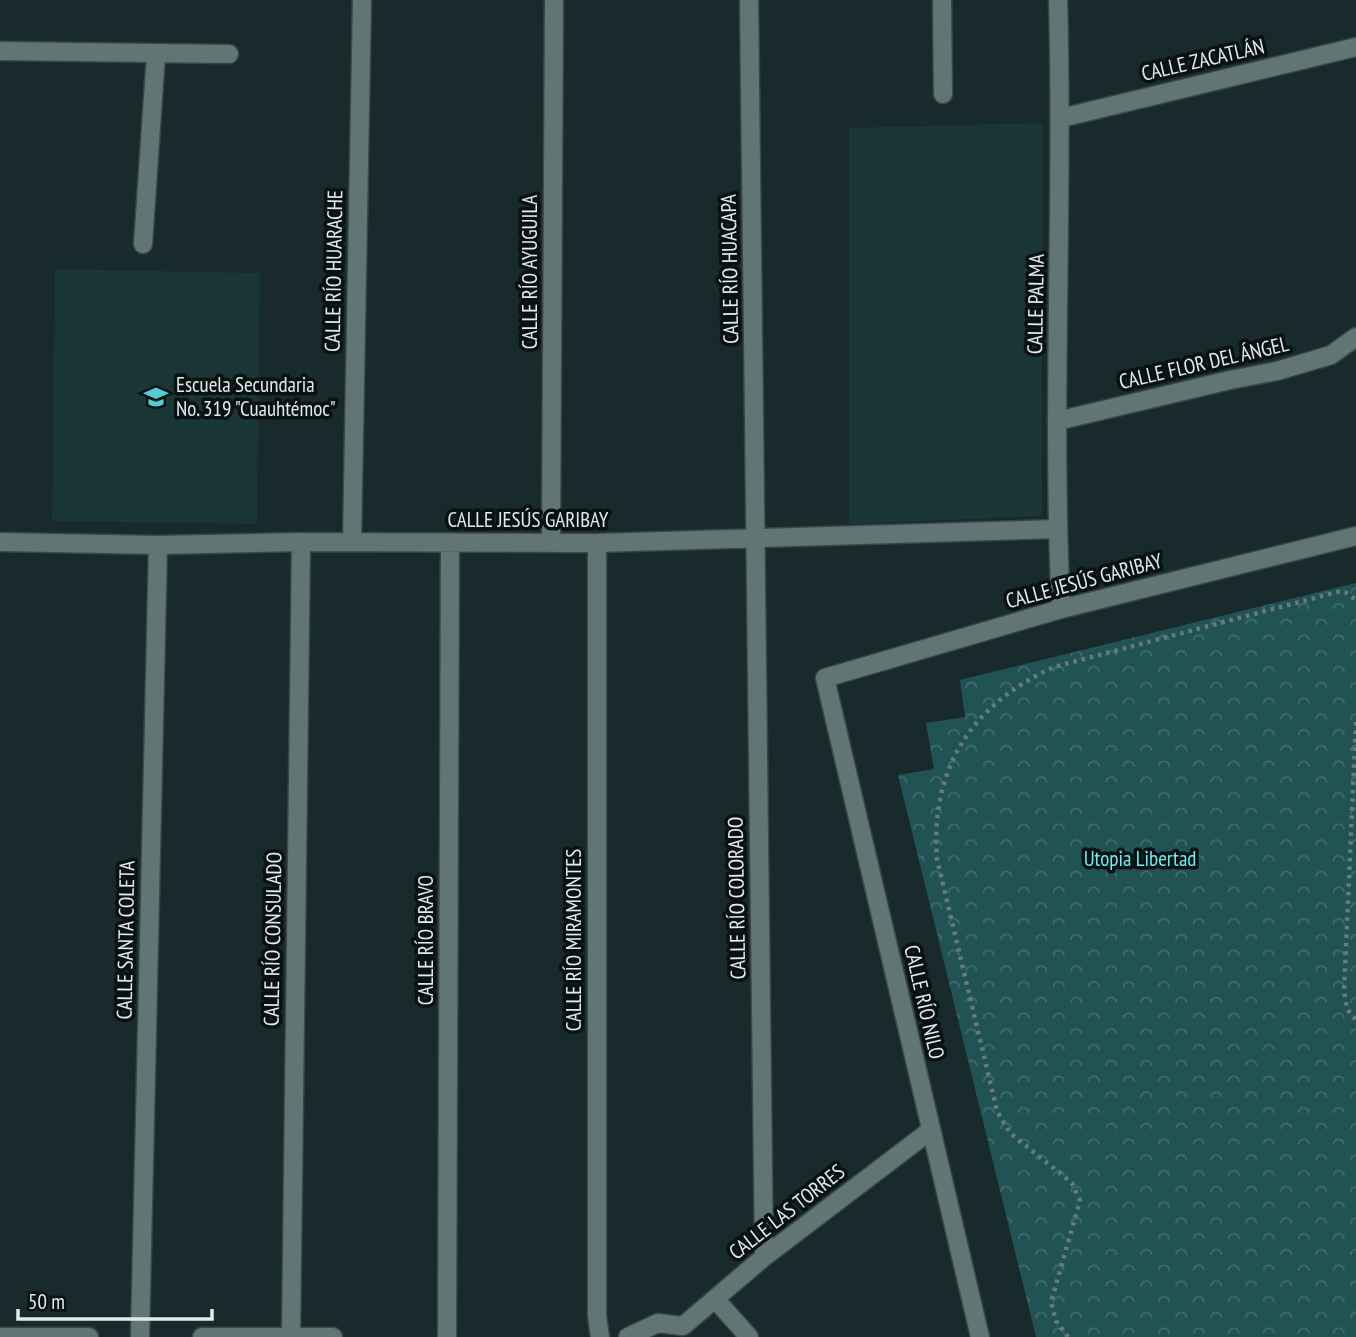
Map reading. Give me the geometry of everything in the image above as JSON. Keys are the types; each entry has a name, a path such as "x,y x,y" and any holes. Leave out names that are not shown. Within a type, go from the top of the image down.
{"street":[{"name":"CALLE RÍO HUARACHE","path":"352,542 362,0"},
{"name":"CALLE RÍO AYUGUILA","path":"551,543 554,0"},
{"name":"CALLE RÍO HUACAPA","path":"749,0 755,538"},
{"path":"942,0 943,94"},
{"name":"CALLE PALMA","path":"1058,0 1061,118 1057,529 1061,609"},
{"name":"CALLE ZACATLÁN","path":"1061,118 1356,47"},
{"path":"0,51 229,54"},
{"path":"143,244 156,54"},
{"name":"CALLE FLOR DEL ÁNGEL","path":"1058,421 1277,371 1331,355 1356,338"},
{"name":"CALLE JESÚS GARIBAY","path":"0,542 158,545 301,542 597,543 1057,529"},
{"name":"CALLE JESÚS GARIBAY","path":"825,678 1061,609 1356,536"},
{"name":"CALLE RÍO COLORADO","path":"755,538 764,1257"},
{"name":"CALLE RÍO CONSULADO","path":"290,1337 301,542"},
{"name":"CALLE RÍO MIRAMONTES","path":"597,543 597,1316 600,1337"},
{"name":"CALLE RÍO BRAVO","path":"447,1337 450,544"},
{"name":"CALLE SANTA COLETA","path":"140,1337 158,545"},
{"name":"CALLE RÍO NILO","path":"825,678 980,1337"},
{"name":"CALLE LAS TORRES","path":"684,1332 764,1257 931,1130"},
{"path":"716,1300 749,1337"},
{"path":"628,1337 658,1323 684,1332"},
{"path":"0,1336 89,1337"},
{"path":"202,1337 333,1337"}],"path":[{"path":"1068,1337 1056,1321 1051,1302 1080,1201 1072,1183 1010,1133 997,1111 937,859 937,804 948,766 965,738 1001,699 1028,678 1054,667 1337,592 1345,592 1356,600"},
{"path":"1356,722 1343,991 1347,1009 1356,1020"}],"shaded area":[{"path":"1042,123 1042,516 849,524 849,128"},
{"name":"Escuela Secundaria No. 319 \"Cuauhtémoc\"","path":"55,269 260,273 257,524 52,521"}],"green space":[{"name":"Utopia Libertad","path":"1356,583 1356,1337 1036,1337 898,775 934,769 926,723 965,717 960,680"}],"place":[{"name":"Escuela Secundaria No. 319 \"Cuauhtémoc\"","path":"156,397"}]}
